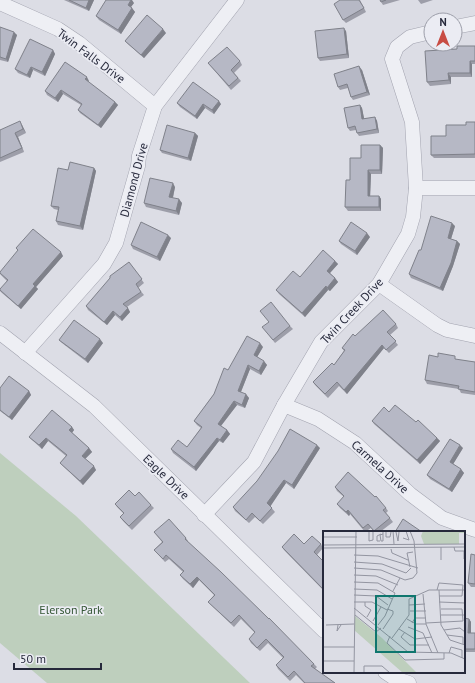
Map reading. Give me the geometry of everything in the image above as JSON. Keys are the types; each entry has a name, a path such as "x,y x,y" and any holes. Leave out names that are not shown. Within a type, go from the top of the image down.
{"street":[{"name":"Diamond Drive","path":"25,354 104,264 116,243 138,166 139,156 155,106 237,1"},
{"name":"Twin Falls Drive","path":"0,3 63,33 79,43 155,106"},
{"path":"463,25 475,22"},
{"name":"Twin Creek Drive","path":"204,515 254,462 284,406 322,342 379,284 408,234 413,217 416,188 412,122 392,59 397,47 410,37 423,34"},
{"path":"416,188 475,188"},
{"path":"379,284 437,325 447,330 475,336"},
{"name":"Eagle Drive","path":"0,333 25,354 94,406 323,630"},
{"name":"Carmela Drive","path":"284,406 318,419 355,443 410,494 442,518 475,530"},
{"path":"386,673 394,678 409,683"}],"green space":[{"name":"Elerson Park","path":"0,453 76,516 250,683 47,683 0,643"}],"building":[{"path":"69,0 89,0 86,8"},
{"path":"106,0 131,0 128,5 132,8 118,30 96,16"},
{"path":"340,0 359,0 364,8 343,20 334,4"},
{"path":"147,15 163,29 141,55 125,41"},
{"path":"0,27 14,32 6,59 0,57"},
{"path":"344,28 347,54 318,58 315,31"},
{"path":"30,39 53,50 42,72 31,67 27,75 15,69"},
{"path":"463,46 475,46 475,61 470,61 470,73 448,73 449,80 427,82 425,52 463,52"},
{"path":"227,47 240,61 231,70 238,78 229,86 208,63"},
{"path":"65,62 87,77 85,79 115,102 98,125 78,110 82,104 61,90 55,98 45,91"},
{"path":"359,66 367,92 351,97 347,84 338,87 334,74"},
{"path":"193,82 219,101 212,110 203,104 195,116 177,103"},
{"path":"360,105 362,119 375,117 377,129 357,133 355,126 348,128 344,108"},
{"path":"20,121 23,129 15,133 22,148 0,158 0,130"},
{"path":"466,122 475,122 475,154 431,155 431,136 446,136 446,125 466,125"},
{"path":"167,125 195,133 188,158 160,150"},
{"path":"361,145 380,145 380,170 368,170 368,196 379,196 379,207 345,207 346,180 350,180 350,158 361,158"},
{"path":"70,162 94,168 80,226 56,221 59,207 51,206 58,168 68,170"},
{"path":"150,178 173,183 169,197 179,199 176,211 144,203"},
{"path":"431,216 452,223 448,238 457,241 451,263 440,288 409,274 419,250 421,250"},
{"path":"141,222 168,235 157,257 131,245"},
{"path":"351,222 367,233 355,251 339,241"},
{"path":"33,229 61,252 33,284 35,286 18,306 0,290 8,280 0,272 18,250 16,248"},
{"path":"323,250 335,261 327,271 335,278 302,313 276,290 293,271 300,277"},
{"path":"129,262 142,279 136,284 141,292 123,304 128,308 120,317 113,311 104,322 86,306 110,278 110,276"},
{"path":"271,302 290,326 273,340 262,327 269,322 260,311"},
{"path":"383,310 396,324 387,332 396,341 386,350 382,345 344,390 337,382 325,394 313,382 332,363 334,365 345,350 342,348 353,334 355,336"},
{"path":"74,320 100,339 85,359 59,340"},
{"path":"247,336 260,343 254,355 264,361 259,371 248,365 238,391 246,394 242,405 234,401 218,424 227,430 220,440 217,438 194,467 171,449 178,440 187,447 202,427 194,421 214,394 224,368 228,370"},
{"path":"438,353 455,356 455,359 475,362 475,392 458,389 459,386 425,380 429,355 438,357"},
{"path":"9,376 29,391 9,417 0,410 0,388"},
{"path":"395,405 416,422 418,420 437,438 417,460 372,421 384,407 389,412"},
{"path":"52,410 72,427 69,430 89,448 82,456 94,466 80,481 60,463 67,455 46,438 39,445 29,437"},
{"path":"290,429 317,445 292,485 284,480 267,503 272,508 260,521 252,513 246,520 233,507 257,481 278,451"},
{"path":"450,439 460,445 450,462 461,469 449,489 427,475"},
{"path":"348,472 375,497 376,496 386,508 383,510 390,518 374,531 368,524 363,528 348,510 346,512 337,504 344,496 335,487"},
{"path":"129,490 135,496 139,492 151,505 129,526 120,517 124,513 115,504"},
{"path":"169,519 186,538 185,539 269,618 314,664 311,666 335,683 305,683 294,671 288,677 276,665 284,657 266,639 257,648 249,639 255,632 239,615 231,623 208,602 215,595 197,577 190,584 180,575 184,571 166,555 163,559 154,550 163,542 154,532"},
{"path":"403,519 421,531 396,531"},
{"path":"294,534 304,544 312,536 321,544 314,552 323,561 323,589 282,547"},
{"path":"471,554 475,555 475,584 468,583"},
{"path":"465,618 469,619 468,633 475,633 475,649 465,649"}]}
